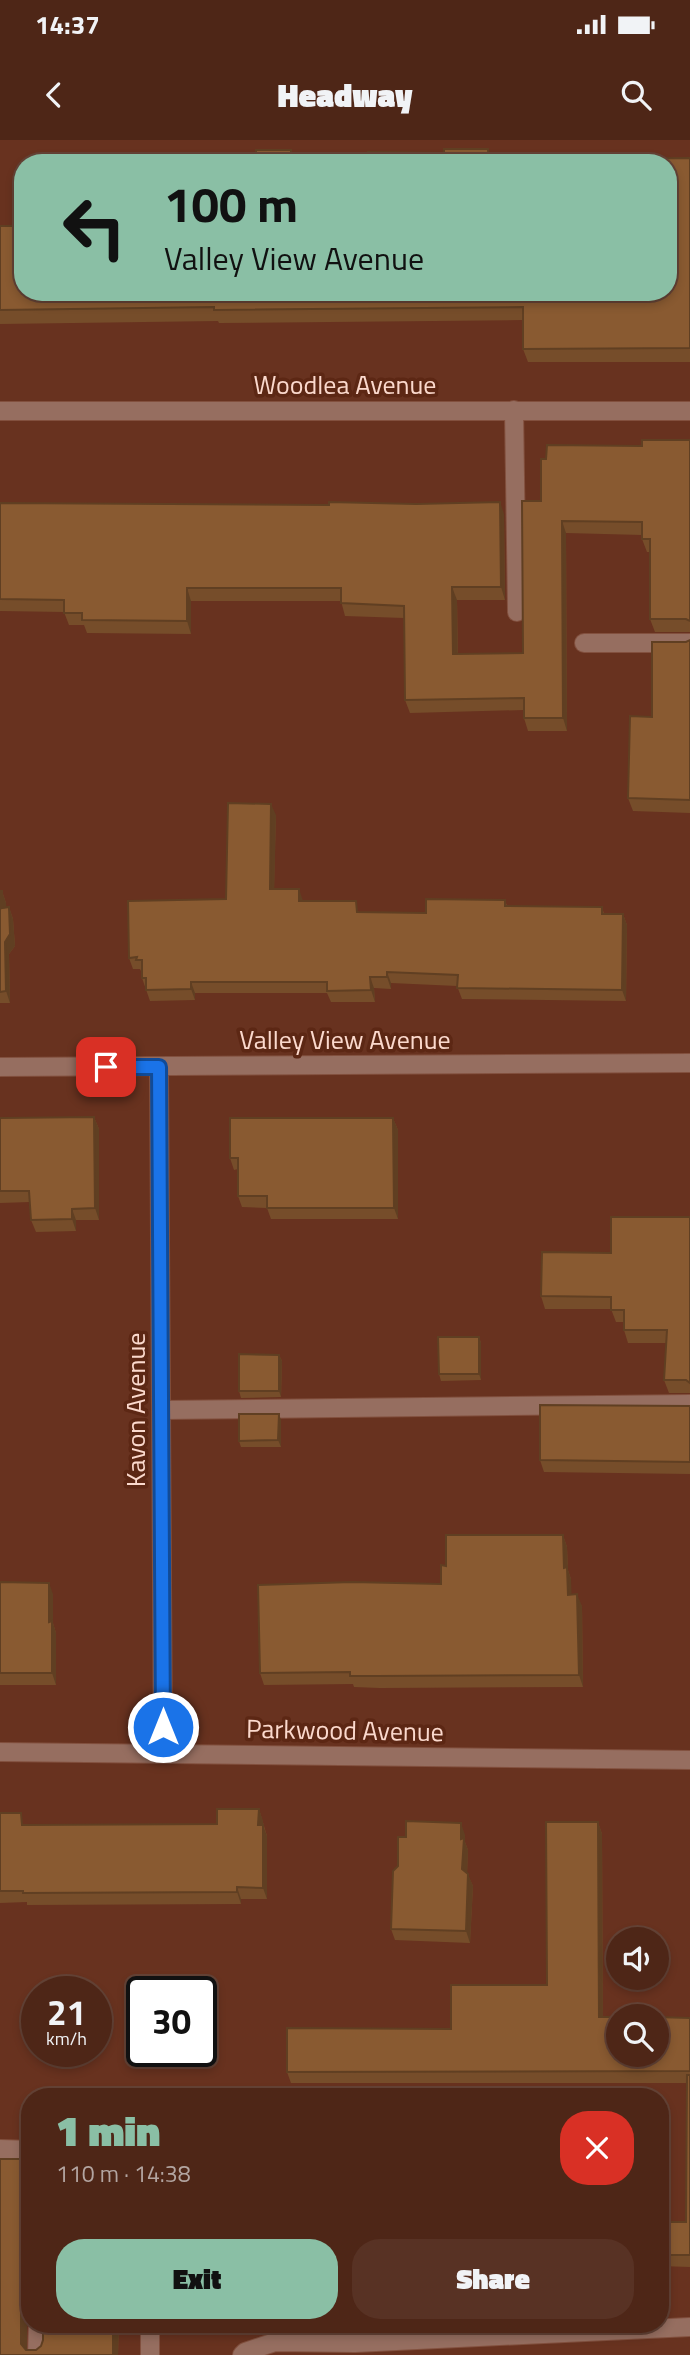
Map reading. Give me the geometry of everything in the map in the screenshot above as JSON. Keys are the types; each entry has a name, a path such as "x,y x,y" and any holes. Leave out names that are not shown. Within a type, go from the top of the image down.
{"street":[{"path":"514,410 517,612"},
{"name":"Woodlea Avenue","path":"0,411 690,411"},
{"path":"584,643 690,643"},
{"name":"Valley View Avenue","path":"0,1068 690,1063"},
{"name":"Kavon Avenue","path":"159,1067 163,1754"},
{"path":"161,1410 690,1404"},
{"name":"Parkwood Avenue","path":"0,1752 690,1760"},
{"path":"0,2149 21,2150"},
{"path":"669,2327 690,2327"},
{"path":"37,2355 38,2333"},
{"path":"150,2333 150,2355"},
{"path":"242,2355 275,2342 355,2343 497,2333"}],"building":[{"path":"444,149 488,149 488,154 368,152 444,153"},
{"path":"256,150 291,150 291,154 256,154"},
{"path":"677,158 690,158 690,348 523,349 523,307 0,310 0,226 14,226 14,301 677,301"},
{"path":"642,440 690,440 690,621 650,619 650,539 642,539 642,522 562,521 563,718 524,718 524,698 405,700 404,606 341,603 341,588 187,588 187,621 82,620 82,613 64,613 64,600 0,599 0,503 329,505 329,502 500,502 501,587 452,587 453,654 523,653 522,501 541,501 541,459 546,459 547,445 642,446"},
{"path":"690,640 690,800 628,798 630,716 652,717 652,642"},
{"path":"228,803 271,804 270,889 299,889 299,901 356,901 357,912 426,913 426,899 505,900 505,906 602,907 602,914 623,914 622,990 457,988 458,975 387,972 387,977 370,977 371,990 327,991 327,982 191,982 191,989 146,990 146,978 142,978 142,960 136,960 137,957 129,958 128,901 226,899"},
{"path":"0,891 2,908 9,907 10,934 5,942 6,991 0,992"},
{"path":"94,1117 95,1208 72,1209 72,1219 31,1220 29,1191 0,1191 0,1118"},
{"path":"230,1118 393,1118 394,1208 267,1208 267,1196 238,1196 238,1158 230,1158"},
{"path":"611,1217 690,1217 690,1383 686,1380 664,1380 667,1330 624,1330 624,1310 611,1310 611,1297 541,1296 542,1252 611,1253"},
{"path":"438,1337 479,1337 479,1374 439,1374"},
{"path":"239,1354 279,1355 279,1391 239,1391"},
{"path":"540,1405 690,1406 690,1462 540,1460"},
{"path":"239,1414 279,1414 278,1440 239,1441"},
{"path":"446,1535 563,1535 568,1595 577,1594 579,1675 350,1676 350,1672 260,1673 258,1585 352,1582 441,1584 441,1565 446,1566"},
{"path":"0,1582 49,1583 52,1673 0,1673"},
{"path":"217,1809 259,1809 258,1825 263,1825 263,1888 237,1887 237,1892 0,1891 0,1813 21,1813 22,1825 217,1824"},
{"path":"406,1821 461,1823 461,1839 464,1838 462,1869 468,1874 466,1931 391,1929 393,1871 398,1866 398,1837 406,1837"},
{"path":"546,1822 598,1822 599,2017 606,2017 606,2067 669,2067 669,2017 690,2018 690,2071 287,2072 287,2028 451,2029 451,1985 547,1985"},
{"path":"687,2075 690,2075 690,2255 669,2255 669,2222 686,2222"},
{"path":"0,2159 21,2159 21,2344 26,2350 36,2350 41,2346 43,2333 113,2333 113,2355 0,2355"}],"route":[{"path":"106,1067 159,1067 163,1727"}]}
